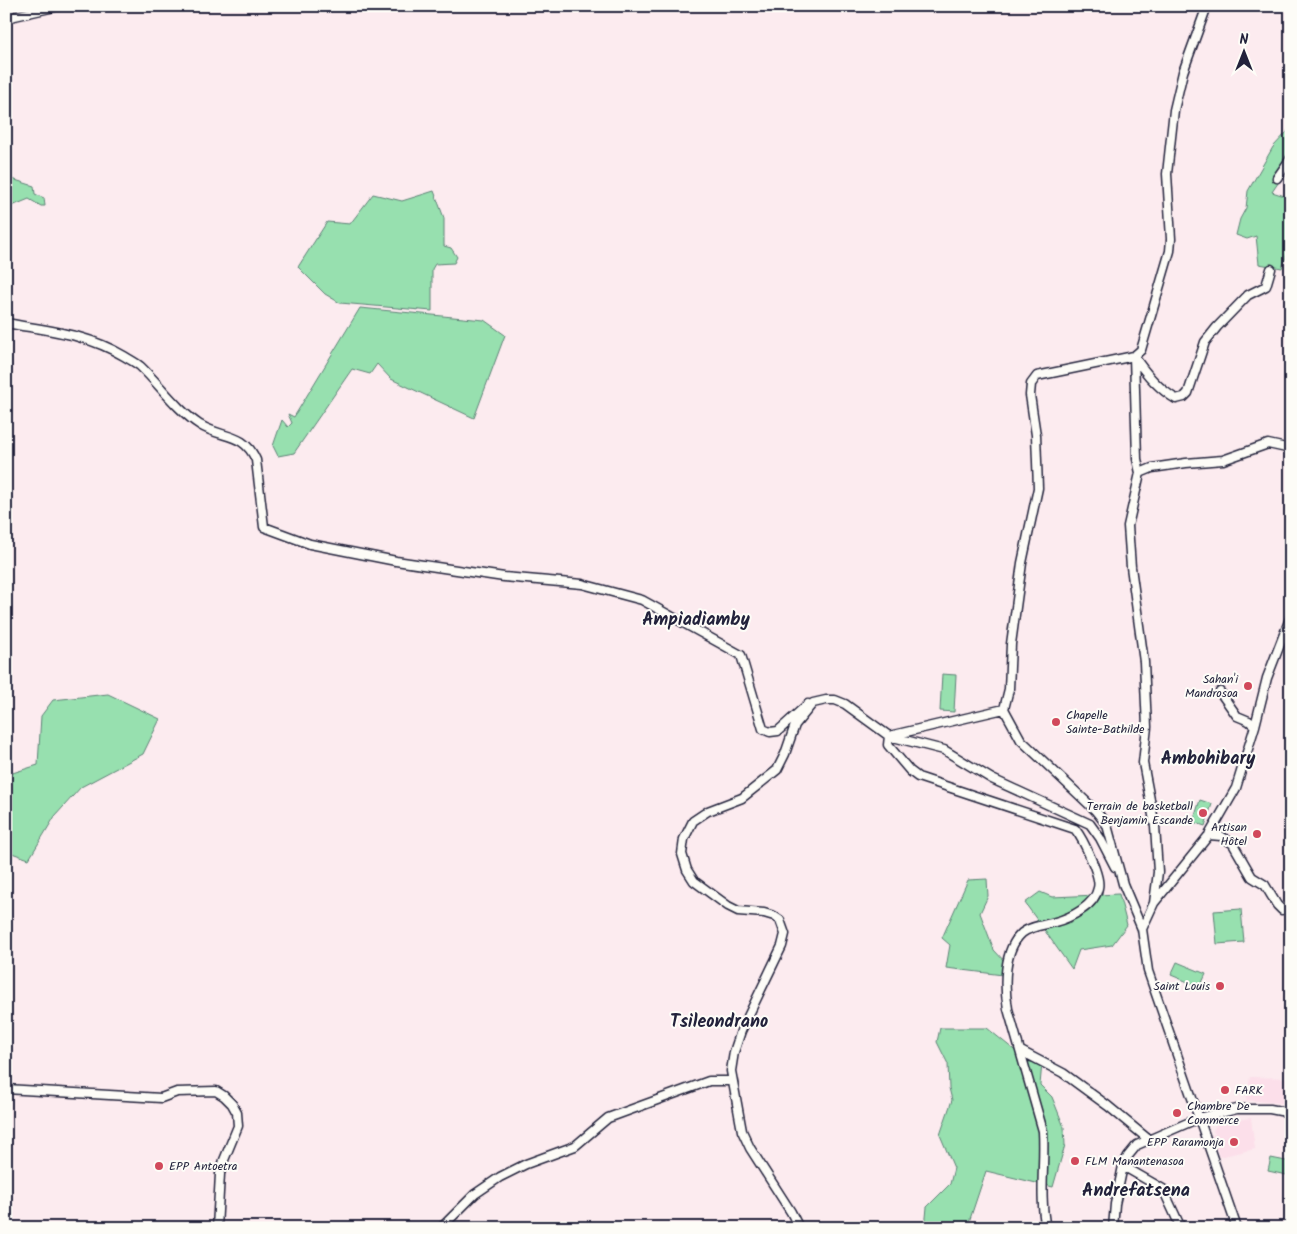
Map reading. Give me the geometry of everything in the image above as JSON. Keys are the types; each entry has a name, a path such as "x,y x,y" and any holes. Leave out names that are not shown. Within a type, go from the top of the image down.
{"street":[{"path":"6,18 59,6"},
{"path":"1207,6 1183,72 1174,110 1166,174 1171,239 1170,251 1141,350 1134,356 1037,376 1031,384 1030,395 1036,435 1038,488 1022,563 1012,644 1009,689 1004,710 1021,740 1095,810 1106,825 1124,884 1142,929 1148,971 1237,1228"},
{"path":"1277,178 1291,158"},
{"path":"1134,356 1145,372 1167,394 1176,399 1184,398 1194,378 1206,342 1217,327 1248,295 1266,286 1271,269"},
{"path":"6,323 70,333 106,346 138,364 200,425 244,442 252,451 256,460 264,526 310,544 329,548 396,561 504,577 582,584 642,600 741,655 763,729 770,732 778,731 807,704 826,700 835,700 845,704 889,736 944,750 992,779 1090,824 1100,838 1124,884"},
{"path":"1134,356 1137,459 1140,473 1128,526 1131,567 1144,662 1147,727 1143,763 1156,826 1158,872 1154,903"},
{"path":"1140,473 1152,468 1223,460 1268,444 1291,448"},
{"path":"1142,929 1154,903 1209,835 1236,788 1267,678 1291,616"},
{"path":"1220,692 1238,716 1255,726"},
{"path":"799,1228 791,1212 750,1148 742,1131 731,1071 734,1052 741,1031 782,946 783,926 780,920 774,916 764,913 738,911 728,906 694,881 687,870 682,854 684,839 693,821 708,811 742,798 777,770 795,725 814,703"},
{"path":"889,736 1004,710"},
{"path":"889,736 888,745 910,772 918,777 1075,829 1082,838 1097,875 1098,888 1091,902 1075,914 1058,922 1024,932 1017,939 1010,954 1005,992 1043,1131 1042,1200 1046,1228"},
{"path":"1209,835 1221,836 1233,844 1252,877 1265,885 1277,905 1282,910 1291,908"},
{"path":"1021,1051 1063,1073 1108,1106 1148,1139"},
{"path":"441,1228 475,1194 500,1177 526,1164 575,1146 608,1118 710,1080 732,1081"},
{"path":"6,1089 161,1098 177,1092 216,1091 224,1096 237,1113 238,1126 220,1174 217,1228"},
{"path":"1113,1228 1115,1204 1123,1166 1136,1145 1199,1118 1237,1109 1270,1109 1291,1114"},
{"path":"1123,1166 1163,1189 1181,1228"}],"shaded area":[{"path":"1250,1077 1289,1078 1289,1104 1246,1100"},
{"name":"EPP Raramonja","path":"1251,1118 1255,1149 1219,1157 1212,1135 1215,1134 1213,1131 1217,1123"}],"green space":[{"path":"1291,125 1291,164 1272,192 1291,198 1291,243 1282,268 1259,264 1256,236 1247,239 1236,235 1240,219 1246,208 1248,191 1273,147"},
{"path":"12,179 34,186 35,194 44,198 45,206 41,206 29,199 6,207 6,180"},
{"path":"434,191 444,218 444,246 451,248 457,257 454,263 435,264 432,269 432,311 340,303 325,294 298,267 327,222 350,224 373,194 402,201"},
{"path":"360,308 484,320 505,335 474,418 391,379 377,364 370,374 352,369 294,453 278,456 273,446 282,420 288,427 292,423 288,414 294,417"},
{"path":"942,674 956,675 954,712 940,711"},
{"path":"108,694 160,719 143,754 81,787 55,816 29,859 6,851 6,775 38,765 41,716 53,700"},
{"name":"Terrain de basketball Benjamin Escande","path":"1200,800 1212,804 1205,826 1193,822"},
{"path":"987,879 988,896 980,913 994,950 1006,963 1003,975 946,968 950,945 942,938 968,880"},
{"path":"1040,892 1052,897 1119,894 1127,925 1112,945 1079,950 1072,969 1025,903"},
{"path":"1241,909 1244,942 1217,944 1214,911"},
{"path":"1177,962 1206,974 1200,987 1171,975"},
{"path":"940,1028 987,1028 1029,1062 1042,1063 1040,1085 1052,1097 1064,1127 1065,1145 1053,1187 986,1171 967,1228 925,1228 927,1207 950,1184 954,1168 940,1135 952,1100 949,1088 948,1064 937,1042"},
{"path":"1271,1158 1291,1162 1291,1176 1268,1171"}],"place":[{"name":"Sahan'i Mandrosoa","path":"1248,686"},
{"name":"Chapelle Sainte-Bathilde","path":"1056,722"},
{"name":"Terrain de basketball Benjamin Escande","path":"1203,813"},
{"name":"Artisan Hôtel","path":"1257,834"},
{"name":"Saint Louis","path":"1220,986"},
{"name":"FARK","path":"1225,1090"},
{"name":"Chambre De Commerce","path":"1177,1113"},
{"name":"EPP Raramonja","path":"1234,1142"},
{"name":"FLM Manantenasoa","path":"1075,1161"},
{"name":"EPP Antoetra","path":"159,1166"}],"district":[{"name":"Ampiadiamby","path":"696,620"},
{"name":"Ambohibary","path":"1208,759"},
{"name":"Tsileondrano","path":"719,1022"},
{"name":"Andrefatsena","path":"1136,1191"}]}
